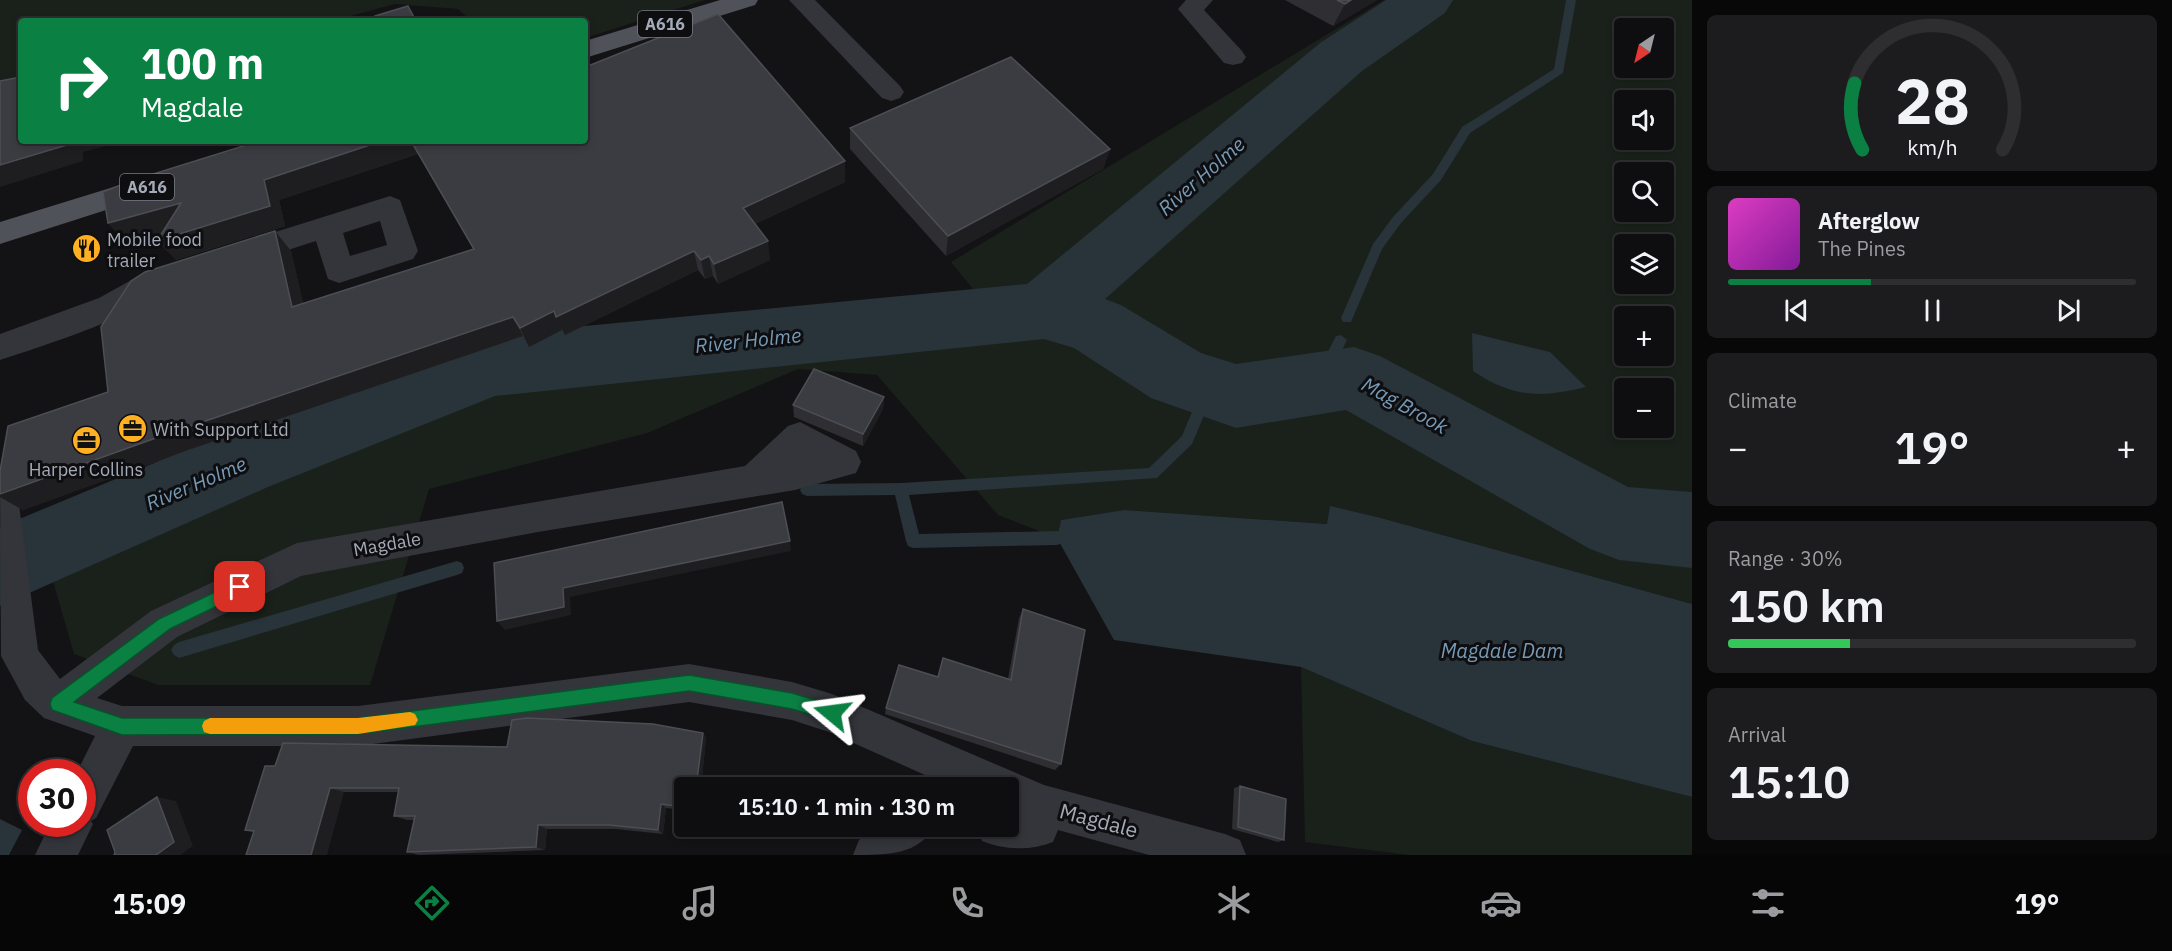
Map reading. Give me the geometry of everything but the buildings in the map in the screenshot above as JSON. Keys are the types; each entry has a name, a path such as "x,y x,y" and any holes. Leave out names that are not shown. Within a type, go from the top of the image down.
{"main road":[{"name":"A616","path":"588,49 746,0"},
{"name":"A616","path":"0,233 169,180"}],"street":[{"path":"801,0 891,92"},
{"path":"1201,0 1190,9 1233,57"},
{"path":"219,261 327,227"},
{"path":"0,347 110,307 154,281 186,271"},
{"name":"Magdale","path":"58,704 164,624 297,560 754,480"},
{"path":"2,503 20,656 39,686 58,704 122,726 358,726 689,683 792,701 832,713 977,777"},
{"path":"96,777 122,726"},
{"name":"Magdale","path":"1019,827 1038,827 1025,798"},
{"name":"Magdale","path":"1025,798 1225,855"},
{"path":"56,855 65,837"},
{"path":"874,855 899,837"}],"shaded area":[{"path":"0,0 705,0 588,37 588,18 468,18 458,9 395,4 343,18 18,18 18,91 0,95"},
{"path":"1384,0 1692,0 1692,604 1381,518 1330,507 1328,524 1124,510 1061,520 1057,538 998,515 877,375 798,369 647,433 429,489 370,685 158,685 74,654 45,553 528,363 930,335 977,294 951,262"},
{"path":"1301,667 1472,741 1692,797 1692,855 1409,855 1305,842"}],"water":[{"path":"1472,333 1550,352 1586,387 1541,394 1514,391 1487,380 1473,371"},
{"name":"Magdale Dam","path":"1330,506 1692,604 1692,797 1472,741 1301,667 1114,640 1057,538 1061,520 1124,510 1327,524"},
{"path":"0,819 18,828 18,837 9,855 0,855"}],"waterway":[{"name":"River Holme","path":"1044,311 1341,57 1425,0"},
{"path":"1347,318 1377,247 1397,220 1437,177 1466,130 1559,71 1571,0"},
{"name":"River Holme","path":"0,567 240,463 490,366 1044,311"},
{"name":"Mag Brook","path":"1044,311 1096,325 1177,376 1236,396 1354,378 1619,523 1692,530"},
{"path":"1318,385 1341,340"},
{"path":"901,489 1152,474 1187,440 1209,387"},
{"path":"807,490 901,489"},
{"path":"901,489 913,541 1057,538"},
{"path":"179,650 457,568"}],"slow traffic":[{"path":"210,726 358,726 410,720"}],"place":[{"name":"Mobile food trailer","path":"86,249"},
{"name":"With Support Ltd","path":"132,429"},
{"name":"Harper Collins","path":"86,440"}],"route":[{"path":"240,587 164,624 58,704 122,726 358,726 689,683 792,701 832,713"}]}
